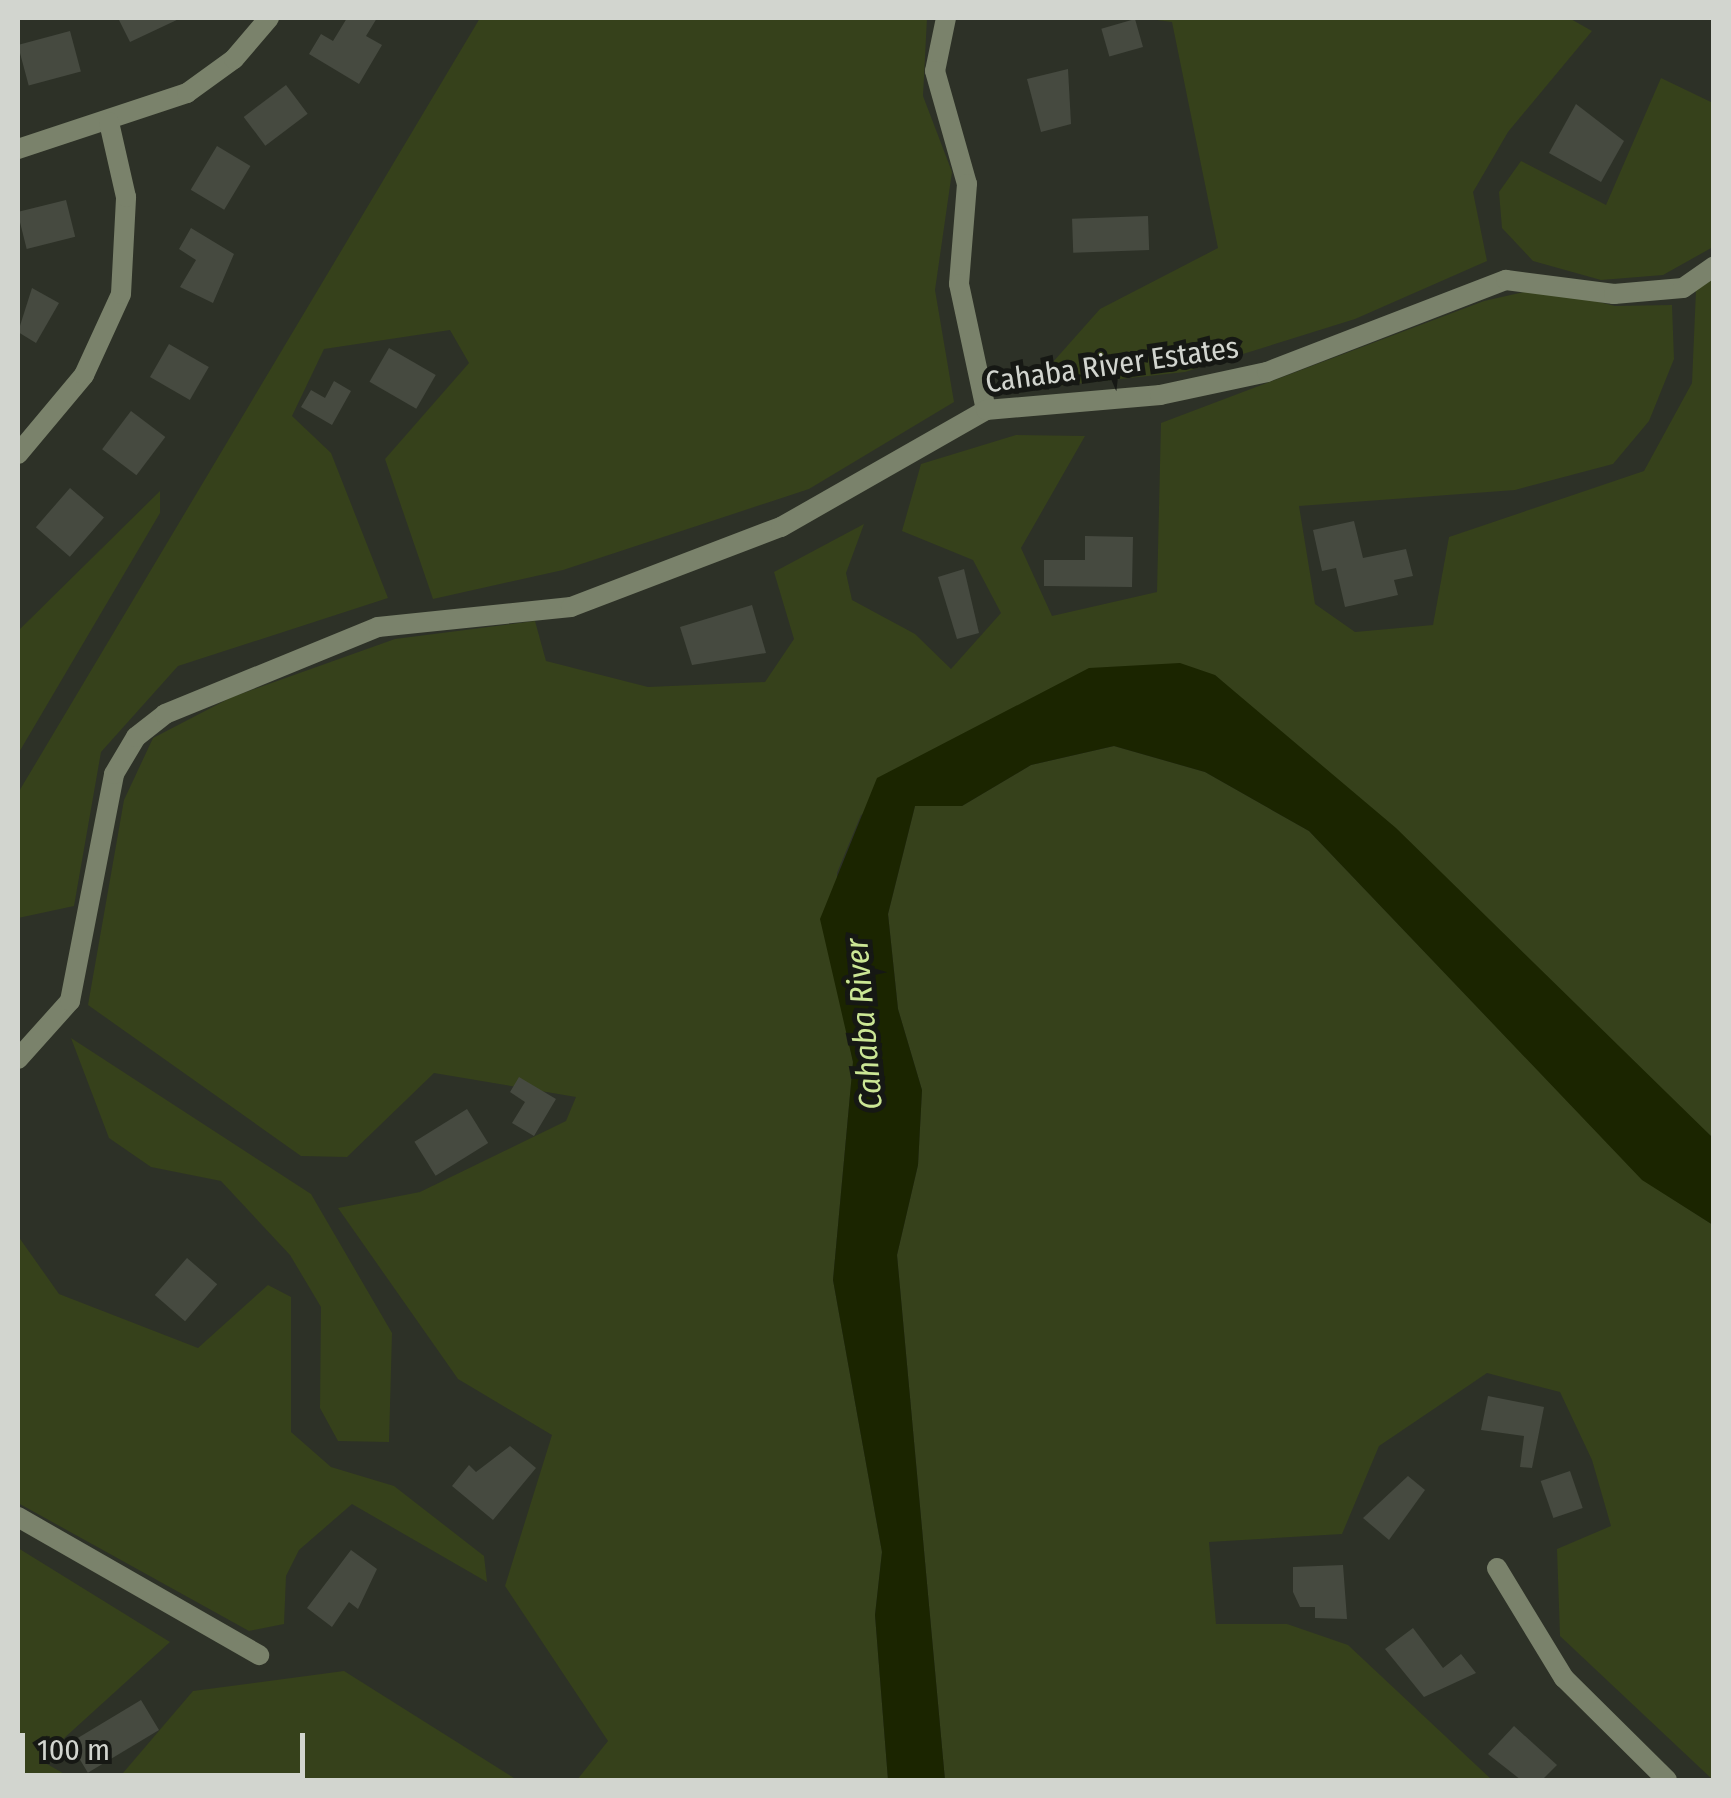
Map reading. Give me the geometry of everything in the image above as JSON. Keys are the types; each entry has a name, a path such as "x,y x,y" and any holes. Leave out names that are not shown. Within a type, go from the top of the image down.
{"street":[{"path":"18,149 108,122 216,74 269,18"},
{"path":"946,18 935,71 967,184 958,284 986,410"},
{"path":"18,454 84,376 121,294 126,197 108,122"},
{"name":"Cahaba River Estates","path":"18,1059 70,1001 114,774 136,736 165,714 378,627 571,607 781,527 986,410 1238,379 1506,280 1614,294 1683,288 1714,266"},
{"path":"18,1517 258,1655"},
{"path":"1498,1568 1564,1678 1667,1780"}],"shaded area":[{"path":"480,18 927,18 923,96 952,172 935,290 954,402 809,489 563,570 433,599 385,459 469,363 450,330 324,349 292,416 331,453 388,598 178,666 101,752 74,906 18,918 18,793"},
{"path":"1142,18 1569,18 1592,31 1508,132 1473,192 1487,261 1355,319 1185,372 1029,389 1100,309 1218,248 1172,22"},
{"path":"1661,78 1713,103 1713,247 1663,275 1601,280 1533,261 1502,228 1499,192 1521,161 1606,205"},
{"path":"1713,279 1713,1138 1215,675 861,815 837,873 839,994 853,1062 833,1280 882,1552 875,1615 888,1780 577,1780 608,1741 505,1586 552,1435 458,1379 338,1208 420,1192 566,1121 576,1097 434,1073 347,1157 301,1156 88,1005 124,800 153,738 232,697 395,639 535,621 546,661 648,687 765,682 794,639 774,572 864,524 846,573 852,600 915,634 951,669 1001,613 973,560 902,531 921,464 1016,435 1085,436 1021,548 1052,616 1157,592 1161,423 1484,301 1542,288 1615,306 1672,305 1674,359 1649,421 1613,464 1515,490 1299,506 1315,604 1355,632 1433,625 1449,537 1644,471 1692,383 1696,290"},
{"path":"160,491 160,513 18,754 18,631"},
{"path":"1114,746 1205,772 1309,831 1642,1179 1713,1225 1713,1780 1560,1636 1557,1549 1611,1526 1592,1460 1560,1392 1487,1373 1379,1446 1342,1534 1209,1542 1216,1624 1287,1624 1348,1645 1492,1780 945,1780 897,1255 918,1165 922,1090 898,1009 888,914 915,806 962,806 1031,765"},
{"path":"71,1038 311,1194 392,1333 389,1442 338,1441 320,1408 321,1307 290,1255 221,1181 151,1167 109,1138"},
{"path":"18,1236 59,1294 198,1348 268,1285 291,1297 291,1432 331,1467 394,1486 484,1556 487,1582 352,1504 299,1550 286,1576 284,1624 249,1631 18,1503"},
{"path":"18,1548 170,1642 40,1760 75,1780 18,1780"},
{"path":"344,1671 517,1780 117,1780 193,1691"}],"water":[{"name":"Cahaba River","path":"1180,663 1215,675 1396,828 1713,1138 1713,1225 1642,1180 1309,831 1205,772 1114,746 1031,765 962,806 915,806 888,914 898,1009 922,1090 918,1165 897,1255 945,1780 888,1780 875,1615 882,1552 833,1280 853,1062 820,919 877,778 1089,668"}],"building":[{"path":"118,18 181,18 130,42"},
{"path":"347,18 377,18 366,36 382,45 359,84 309,54 321,34 333,41"},
{"path":"1135,19 1143,47 1109,57 1101,29"},
{"path":"70,31 81,72 29,86 18,45"},
{"path":"1068,69 1071,124 1041,132 1027,79"},
{"path":"286,85 308,114 265,146 244,117"},
{"path":"1576,104 1624,141 1601,182 1549,153"},
{"path":"217,146 250,166 224,210 191,190"},
{"path":"66,200 75,237 27,249 18,212"},
{"path":"1148,216 1149,250 1073,253 1072,219"},
{"path":"191,228 234,254 213,303 180,287 196,260 179,249"},
{"path":"32,288 59,303 36,343 18,332"},
{"path":"169,344 209,367 190,400 150,377"},
{"path":"389,348 436,375 416,409 370,382"},
{"path":"334,381 351,391 332,425 301,407 311,390 325,398"},
{"path":"131,411 165,437 136,475 102,449"},
{"path":"70,488 104,518 70,557 36,527"},
{"path":"1354,521 1363,558 1406,549 1413,576 1394,580 1398,595 1345,607 1336,568 1322,571 1313,530"},
{"path":"1085,536 1133,537 1132,587 1044,586 1044,560 1085,560"},
{"path":"964,569 979,633 957,639 938,577"},
{"path":"752,605 766,653 692,665 680,627"},
{"path":"519,1077 556,1099 534,1136 512,1123 525,1102 510,1092"},
{"path":"467,1109 488,1143 436,1176 414,1142"},
{"path":"187,1258 217,1284 185,1321 155,1295"},
{"path":"1488,1396 1544,1407 1532,1468 1520,1467 1524,1436 1481,1430"},
{"path":"510,1446 536,1468 493,1520 452,1486 469,1465 476,1472"},
{"path":"1570,1471 1583,1508 1553,1518 1541,1481"},
{"path":"1408,1476 1425,1490 1389,1540 1363,1518"},
{"path":"351,1550 377,1569 358,1609 349,1602 332,1627 307,1608"},
{"path":"1343,1565 1347,1619 1315,1618 1315,1607 1300,1607 1293,1592 1293,1567"},
{"path":"1413,1628 1443,1668 1461,1654 1476,1673 1424,1697 1385,1649"},
{"path":"141,1700 159,1730 88,1773 70,1743"},
{"path":"1514,1726 1557,1765 1542,1780 1521,1780 1488,1754"}]}
